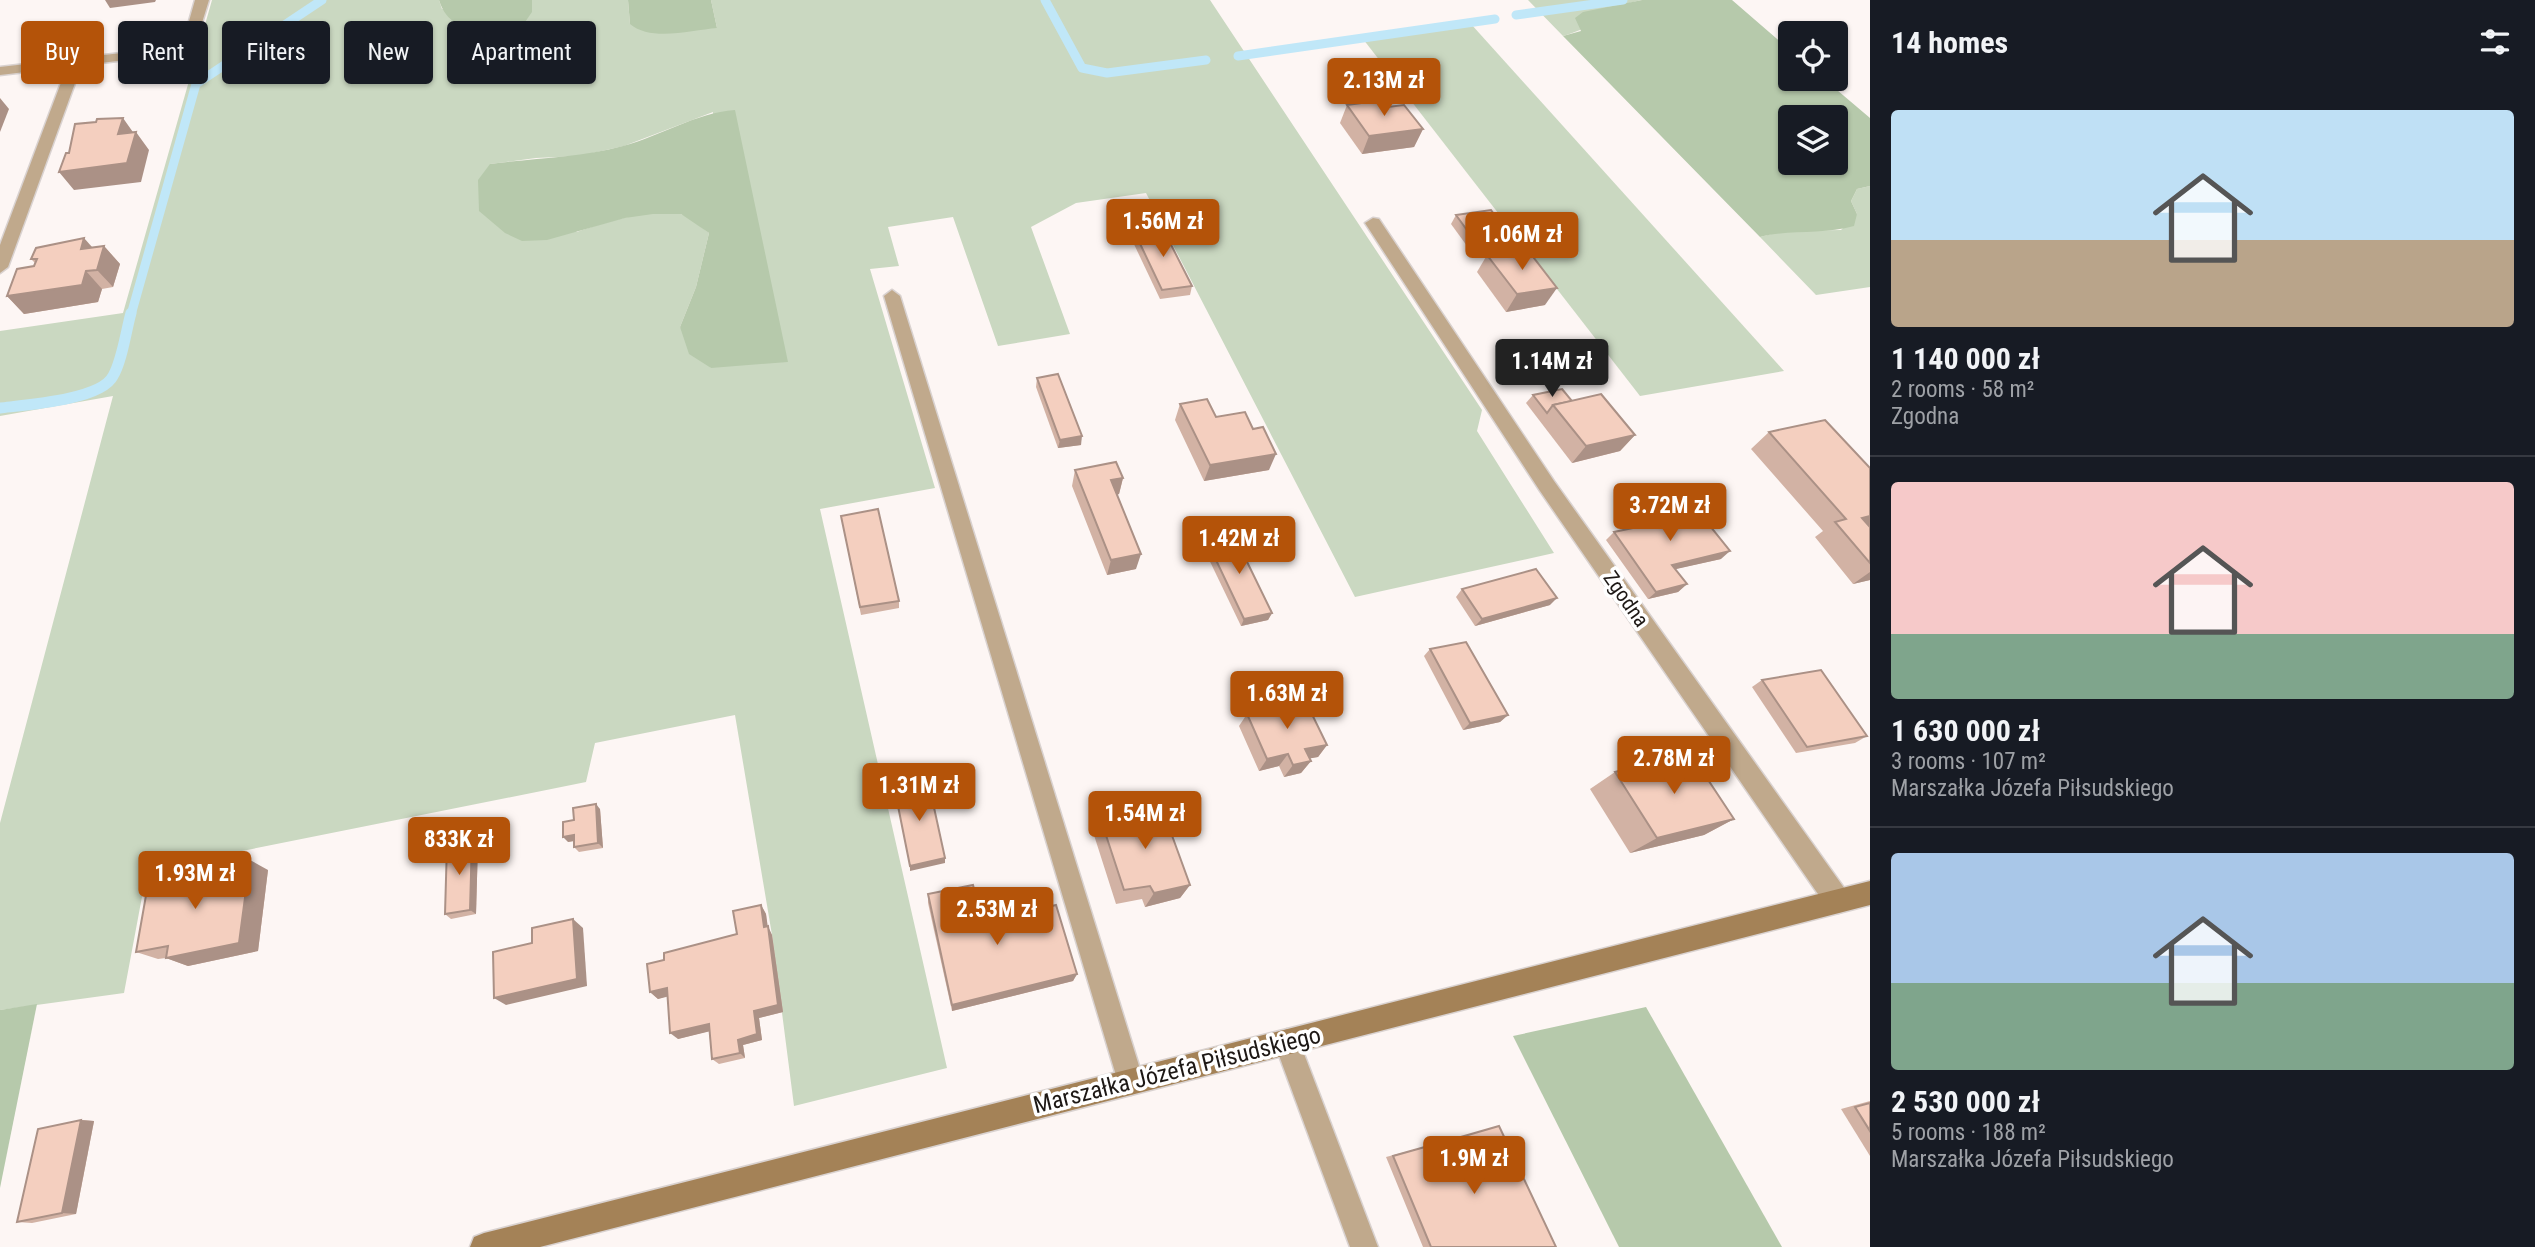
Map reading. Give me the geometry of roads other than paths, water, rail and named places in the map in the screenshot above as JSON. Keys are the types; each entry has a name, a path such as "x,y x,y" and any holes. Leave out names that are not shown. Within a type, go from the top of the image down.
{"street":[{"path":"104,60 188,49 202,0"},
{"path":"0,71 21,69"},
{"path":"0,267 68,84"},
{"name":"Zgodna","path":"1373,223 1547,486 1838,901"},
{"path":"892,296 1132,1082"},
{"name":"Marszałka Józefa Piłsudskiego","path":"484,1247 1870,893"},
{"path":"1287,1041 1364,1247"}],"waterway":[{"path":"131,315 196,84 322,0"},
{"path":"1045,0 1082,68 1107,73 1206,60"},
{"path":"1516,15 1623,0"},
{"path":"1238,56 1495,19"},
{"path":"0,408 79,396 106,384 119,362 131,313"}]}
